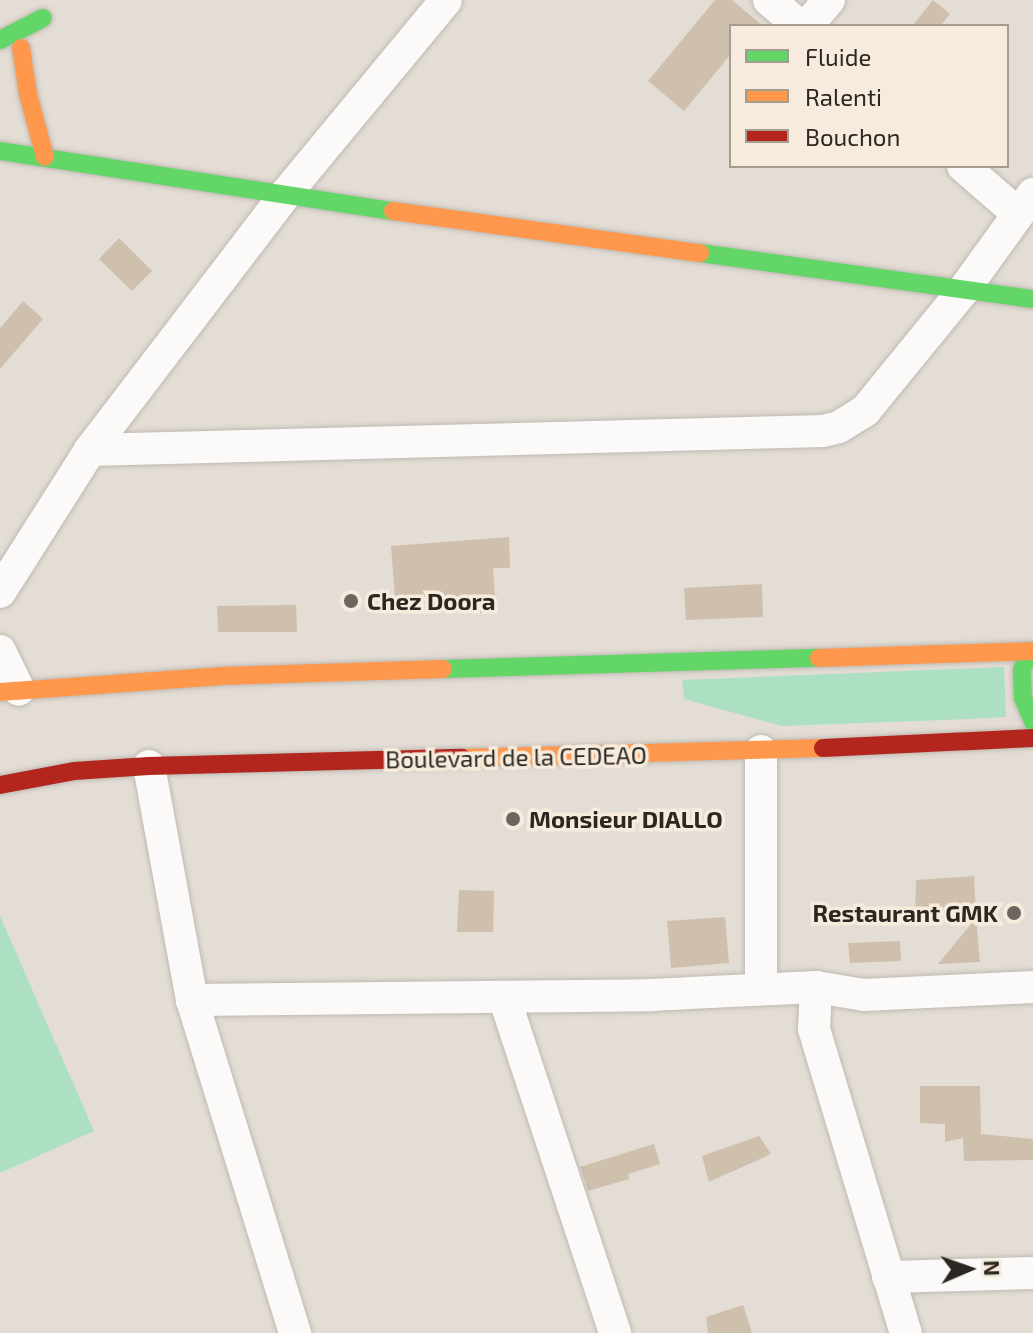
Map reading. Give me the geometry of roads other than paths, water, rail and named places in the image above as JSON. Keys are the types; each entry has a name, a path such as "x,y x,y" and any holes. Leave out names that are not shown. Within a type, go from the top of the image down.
{"main road":[{"path":"10,44 28,94 45,157"},
{"path":"0,151 284,196 1033,299"},
{"path":"10,691 238,676 1031,649 1022,671 1023,698 1033,722"},
{"name":"Boulevard de la CEDEAO","path":"0,785 74,771 149,766 761,751 1033,738"}],"street":[{"path":"0,592 90,450 284,196 446,0"},
{"path":"769,0 798,24"},
{"path":"809,24 829,0"},
{"path":"0,75 10,44 49,9"},
{"path":"90,450 823,431 852,421 865,411 963,291 1025,203 966,168"},
{"path":"0,651 10,691"},
{"path":"761,751 761,989"},
{"path":"149,766 192,1000 295,1333"},
{"path":"192,1000 504,997 816,987 864,995 1033,987"},
{"path":"816,987 814,1029 906,1333"},
{"path":"504,997 615,1333"},
{"path":"888,1277 1033,1273"}],"place":[{"name":"Chez Doora","path":"351,601"},
{"name":"Monsieur DIALLO","path":"513,819"},
{"name":"Restaurant GMK","path":"1014,913"}]}
